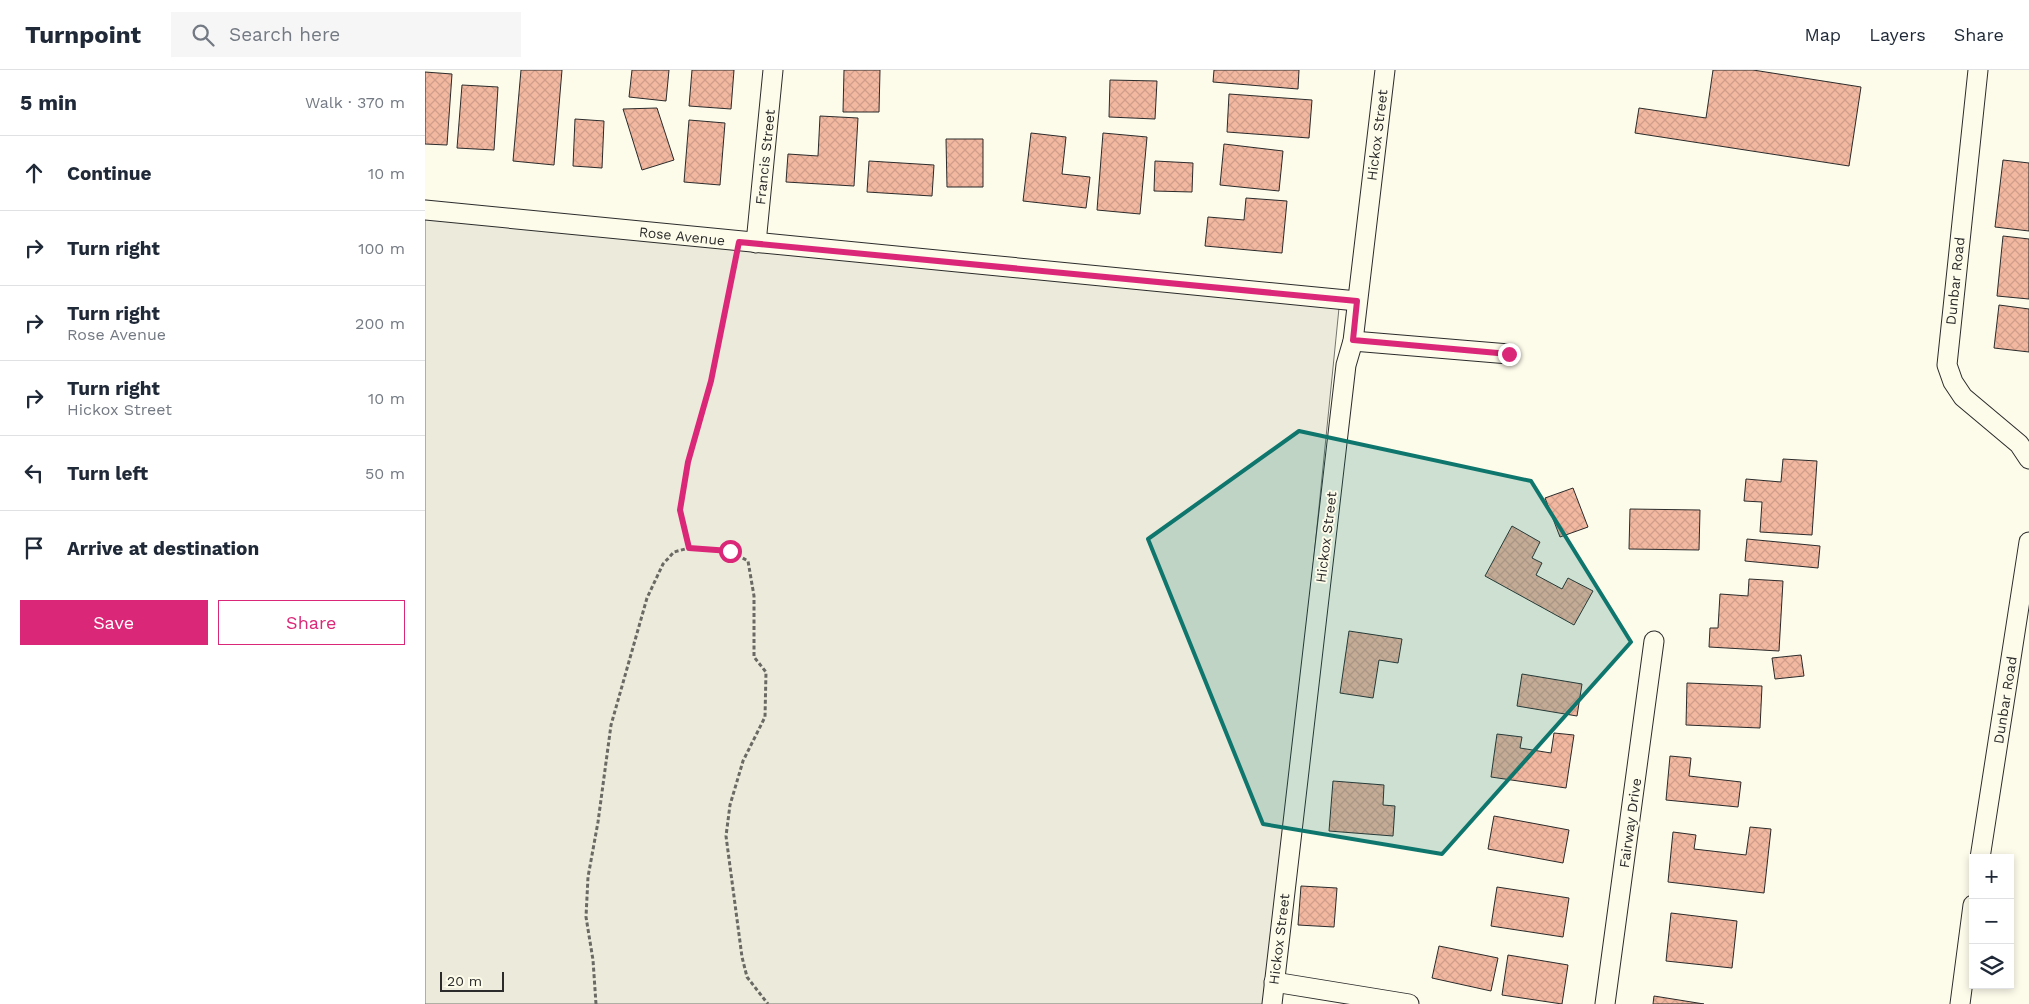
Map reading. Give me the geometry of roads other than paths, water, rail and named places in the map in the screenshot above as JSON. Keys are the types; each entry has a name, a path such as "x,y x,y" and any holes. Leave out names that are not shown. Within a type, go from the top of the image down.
{"street":[{"name":"Francis Street","path":"747,243 773,70"},
{"name":"Hickox Street","path":"1272,1004 1346,365 1353,340 1385,70"},
{"name":"Dunbar Road","path":"1978,70 1947,365 1953,382 1963,397 2019,444 2029,459"},
{"name":"Rose Avenue","path":"425,210 747,243 1357,301"},
{"path":"1353,340 1509,354"},
{"name":"Dunbar Road","path":"1981,854 2029,542"},
{"name":"Fairway Drive","path":"1605,1004 1654,641"},
{"path":"1960,1004 1969,935"},
{"path":"1274,982 1409,1004"}]}
